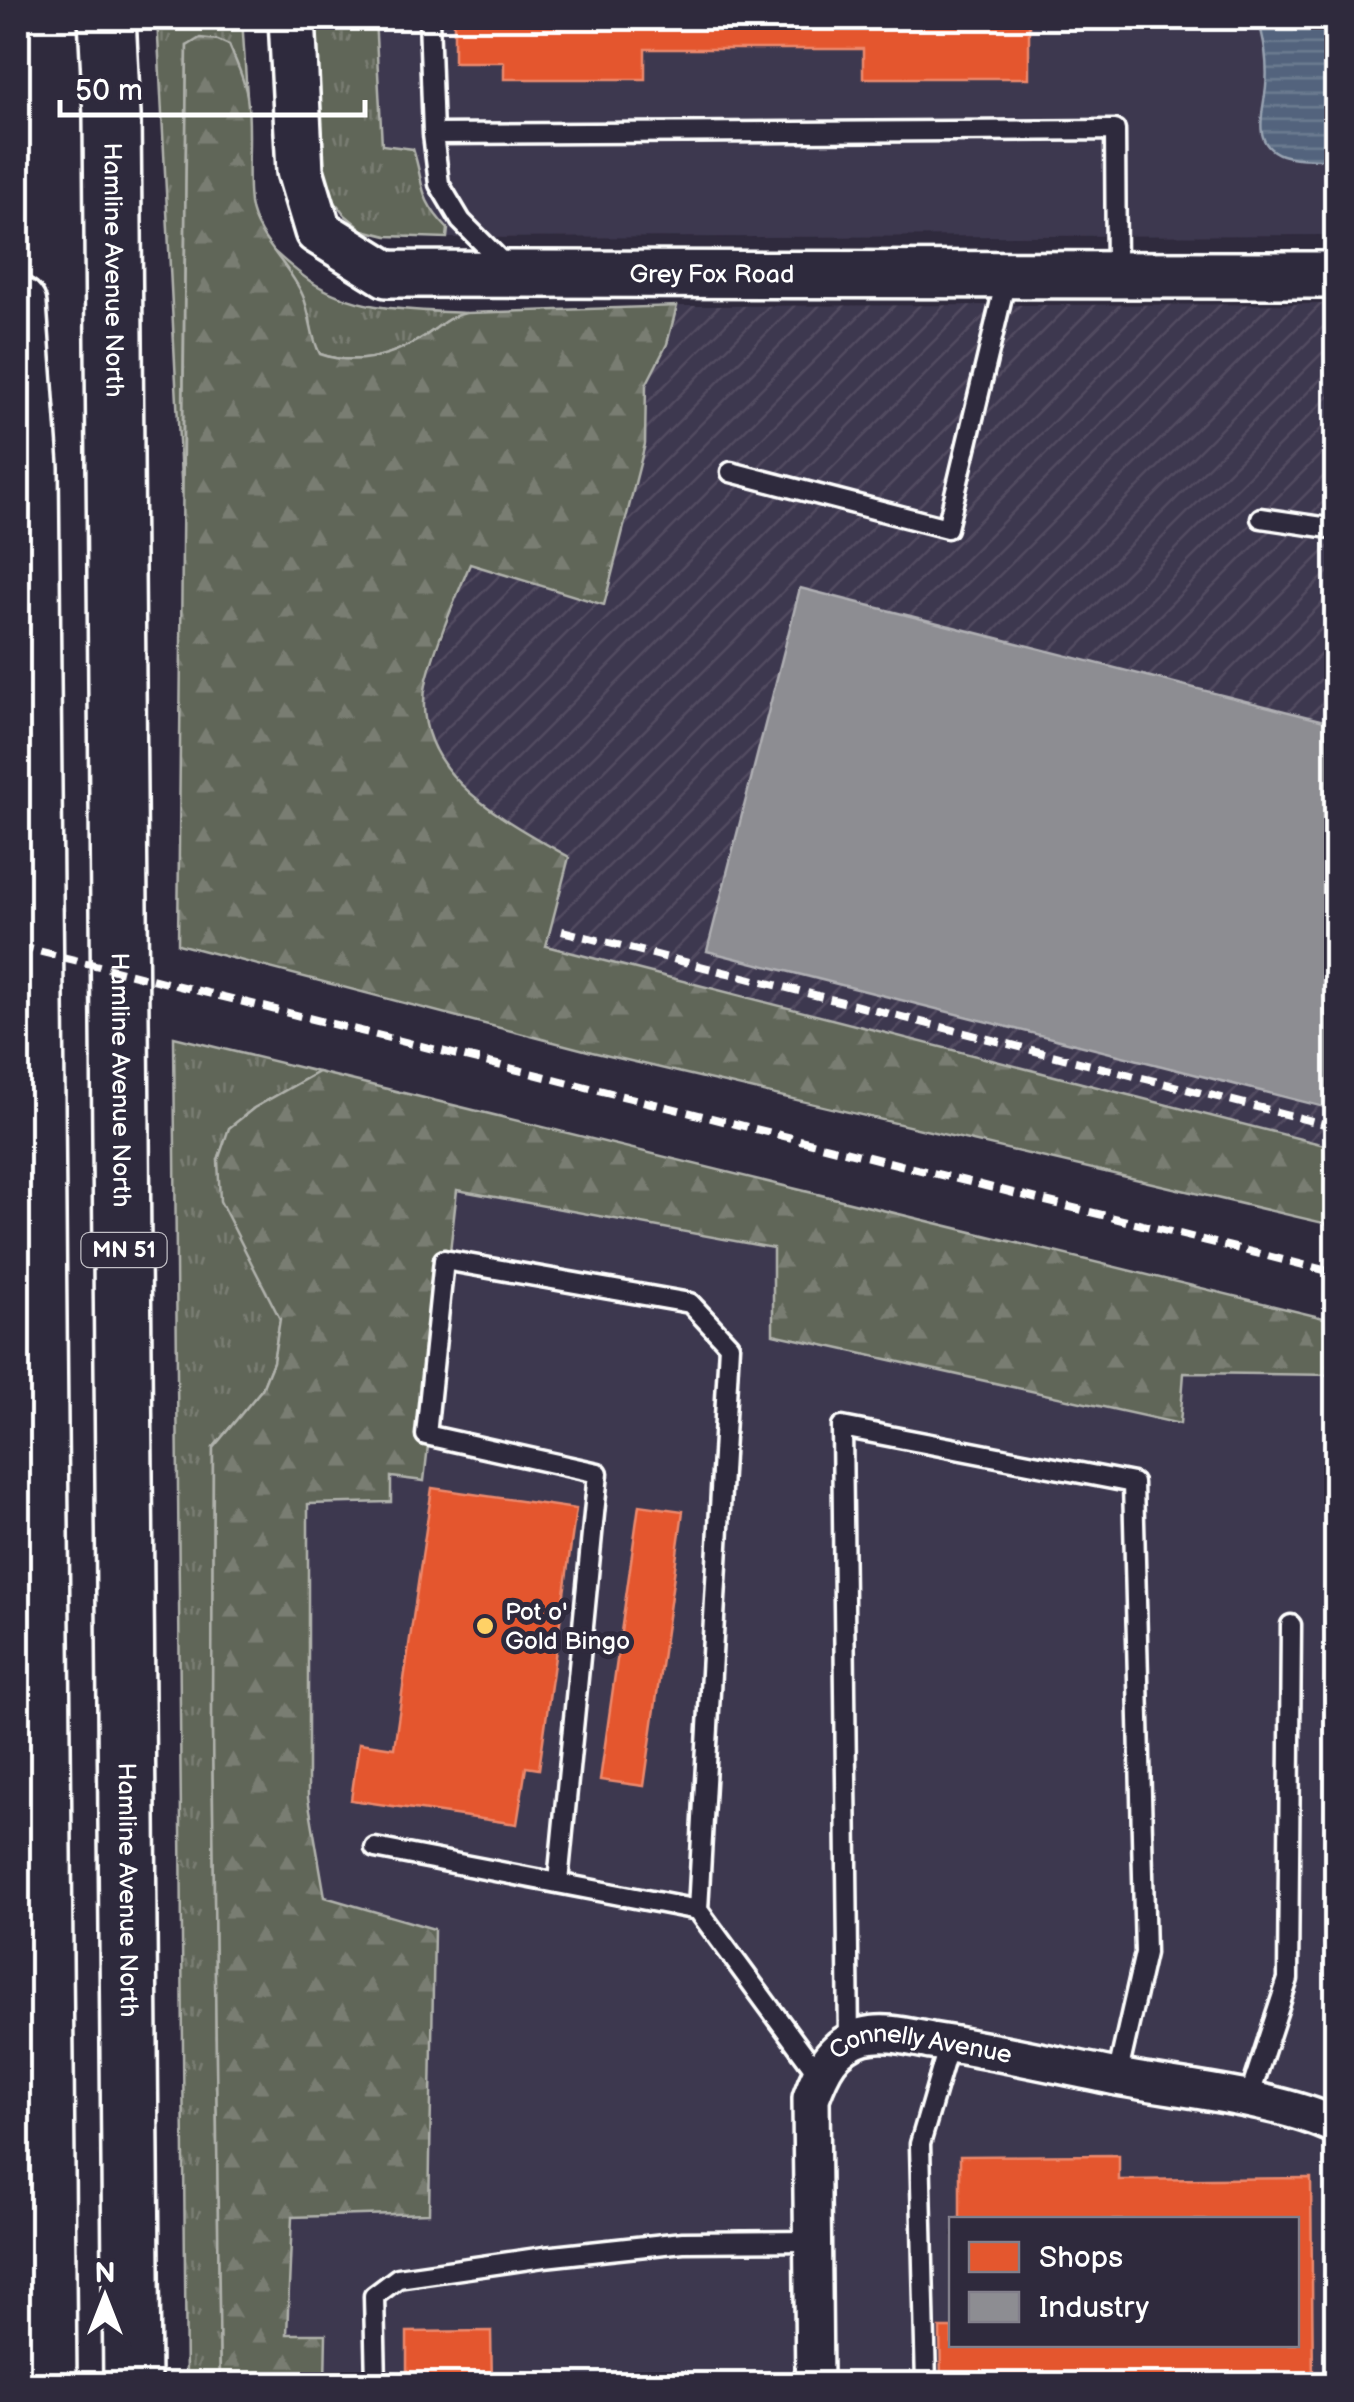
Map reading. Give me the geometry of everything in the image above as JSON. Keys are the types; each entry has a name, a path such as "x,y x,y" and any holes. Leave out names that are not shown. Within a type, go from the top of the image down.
{"highway":[{"name":"Hamline Avenue North","path":"107,18 113,135 132,2384"},
{"path":"18,305 30,468 48,2384"}],"street":[{"name":"Grey Fox Road","path":"292,18 300,171 318,231 387,274 1336,275"},
{"name":"Connelly Avenue","path":"814,2384 812,2098 832,2053 849,2041 884,2034 949,2044 1248,2101 1316,2117 1336,2126"}],"lane":[{"path":"429,18 439,184 461,221 514,274"},
{"path":"433,134 1115,130 1116,275"},
{"path":"730,472 947,528 1007,275"},
{"path":"1261,518 1336,529"},
{"path":"558,1882 598,1472 426,1435 444,1260 690,1303 728,1346 698,1910 819,2075"},
{"path":"849,2041 842,1427 1134,1483 1146,1953 1117,2077"},
{"path":"1248,2101 1288,1979 1290,1625"},
{"path":"375,1848 698,1910"},
{"path":"926,2384 920,2144 949,2044"},
{"path":"376,2384 374,2296 398,2278 544,2256 683,2242 814,2241"}],"shaded area":[{"path":"375,18 1336,18 1336,235 447,238 448,229 421,192 413,149 382,145"},
{"path":"1336,304 1336,1148 546,946 568,857 491,813 460,785 433,749 424,709 427,680 470,563 603,604 645,444 646,385 667,344 677,306"},
{"path":"457,1190 773,1248 774,1334 1179,1424 1184,1372 1336,1375 1336,2384 325,2384 326,2334 287,2334 292,2216 429,2213 325,1897 308,1798 308,1504 390,1502 391,1477 424,1480"}],"green space":[{"path":"157,18 242,18 247,96 229,45 187,46 182,498"},
{"path":"316,18 375,18 382,145 413,149 426,199 448,229 447,238 387,236 363,230 345,215 326,190 320,146"},
{"path":"200,38 229,45 240,70 248,109 253,216 303,296 320,354 361,359 387,354 466,313 677,306 667,344 646,385 645,444 604,605 470,564 427,679 424,712 431,740 445,766 490,809 569,857 546,946 1336,1148 1336,1226 592,1052 178,944 187,46"},
{"path":"272,250 310,281 346,299 385,308 466,313 387,354 348,359 320,354 312,338 310,318"},
{"path":"174,1037 318,1072 254,1108 230,1128 218,1160 280,1319 273,1362 262,1389 213,1448 212,1725 220,2384 186,2384"},
{"path":"318,1072 1336,1321 1336,1375 1184,1373 1180,1424 773,1334 773,1248 457,1190 424,1481 391,1477 391,1502 308,1504 308,1798 325,1897 434,1929 429,2213 292,2217 287,2334 326,2334 325,2384 220,2384 212,1725 213,1448 262,1389 273,1362 280,1319 220,1201 218,1160 229,1128 254,1108"}],"water":[{"path":"1257,18 1336,18 1336,160 1289,157 1266,143 1261,126 1266,61"}],"building: Shops":[{"path":"454,18 1029,18 1029,78 863,78 863,49 645,49 645,79 504,79 504,62 454,62"},
{"name":"Pot o' Gold Bingo","path":"432,1488 576,1509 539,1769 526,1767 517,1824 351,1800 359,1743 394,1748"},
{"path":"639,1505 683,1511 644,1786 600,1780"},
{"path":"1119,2155 1119,2180 1311,2178 1313,2384 941,2384 940,2328 949,2328 949,2347 1299,2347 1299,2217 960,2217 960,2156"},
{"path":"491,2331 492,2384 407,2384 407,2332"}],"building: Industry":[{"path":"800,588 1336,724 1336,1110 707,951"}],"railway":[{"path":"562,931 1336,1127"},
{"path":"18,946 1336,1273"}],"place":[{"name":"Pot o' Gold Bingo","path":"485,1626"}]}
